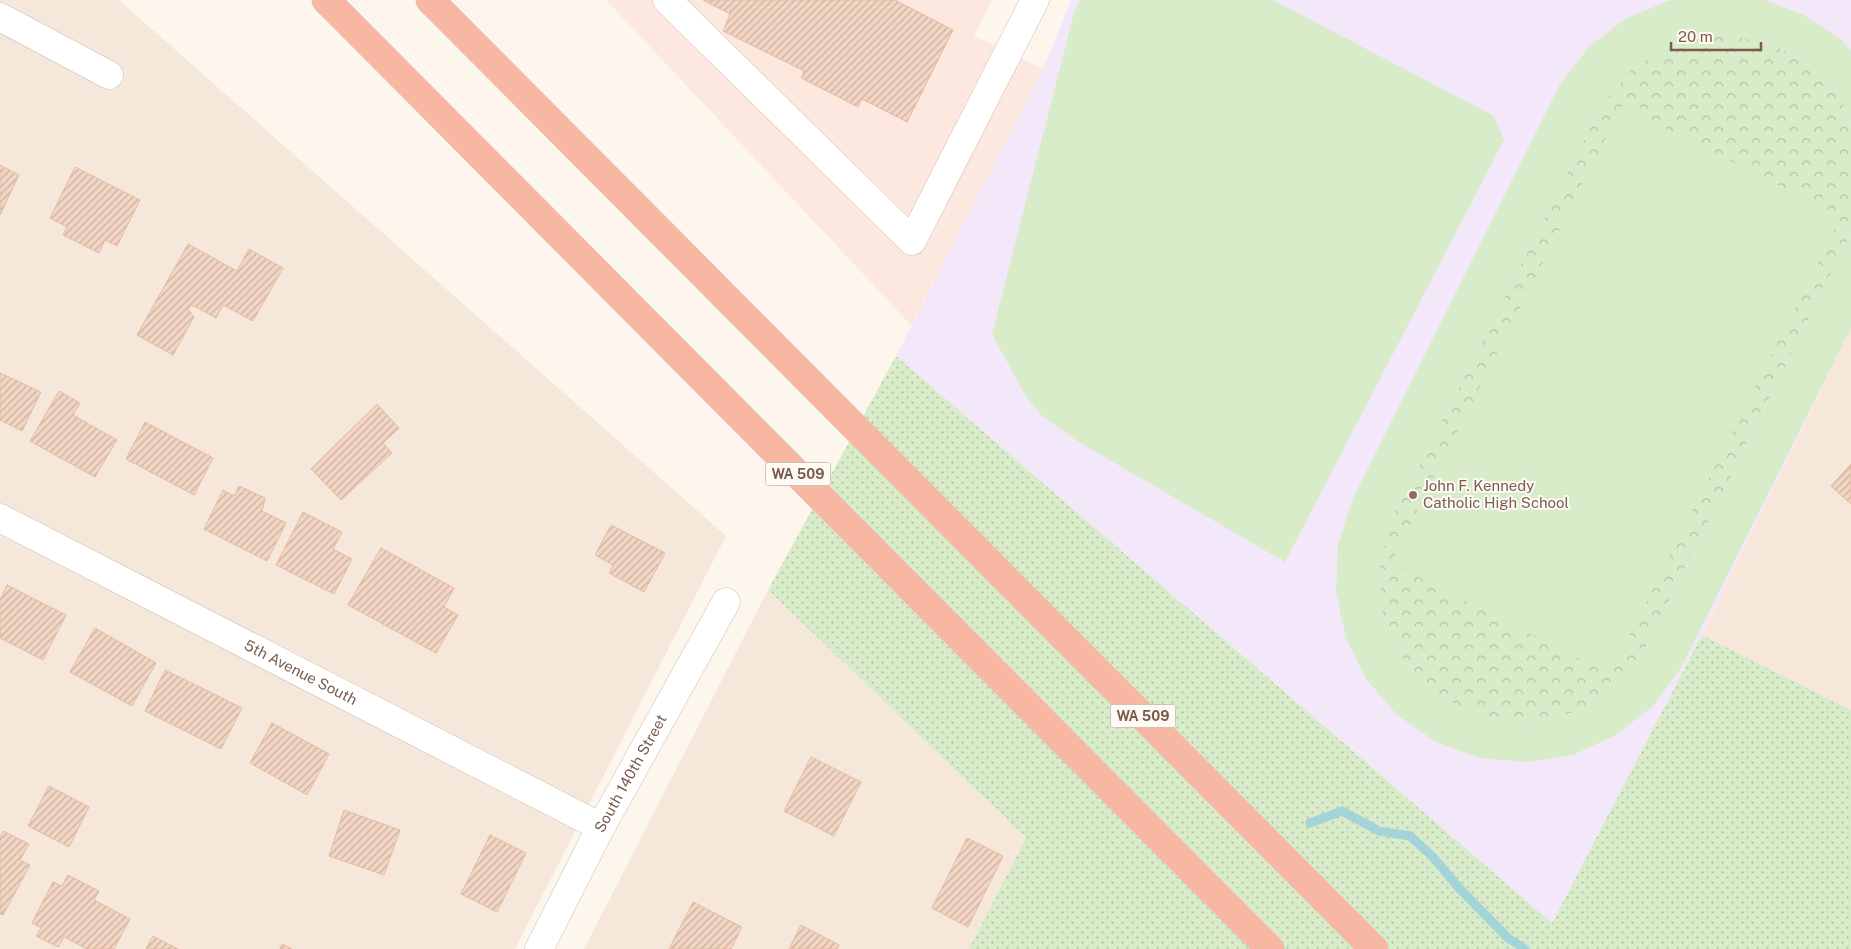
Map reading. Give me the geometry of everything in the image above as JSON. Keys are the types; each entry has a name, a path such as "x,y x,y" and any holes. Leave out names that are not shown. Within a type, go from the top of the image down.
{"highway":[{"name":"WA 509","path":"326,0 1270,949"},
{"name":"WA 509","path":"430,0 1374,949"}],"street":[{"path":"667,0 912,241 1035,0"},
{"path":"0,17 108,75"},
{"name":"5th Avenue South","path":"0,518 601,828"},
{"name":"South 140th Street","path":"539,949 601,828 726,602"}],"shaded area":[{"path":"0,0 119,0 726,536 515,949 0,949"},
{"path":"606,0 992,0 974,36 1043,69 911,325"},
{"name":"John F. Kennedy Catholic High School","path":"1071,0 1851,0 1851,328 1702,635 1552,923 896,356 1043,69"},
{"path":"1851,328 1851,710 1702,635"},
{"path":"768,590 1141,949 584,949"}],"green space":[{"path":"1080,0 1273,0 1494,116 1504,140 1285,562 1077,441 1041,415 1025,395 992,334 1074,13"},
{"path":"1765,0 1802,14 1841,39 1851,51 1851,122 1840,97 1807,63 1766,41 1719,35 1674,44 1633,68 1603,103 1393,517 1379,564 1382,613 1402,658 1435,694 1479,717 1528,722 1576,712 1618,685 1647,645 1851,233 1851,328 1681,668 1653,706 1616,735 1573,755 1527,762 1480,758 1436,742 1397,715 1367,680 1346,638 1336,592 1338,545 1352,500 1560,84 1589,47 1625,19 1668,1"},
{"path":"1719,35 1766,41 1807,63 1840,97 1851,122 1851,233 1647,645 1618,685 1576,712 1528,722 1479,717 1435,694 1402,658 1382,613 1379,564 1393,517 1603,103 1633,68 1674,44"},
{"path":"1622,106 1841,217 1610,674 1391,563"},
{"path":"896,356 1552,923 1702,635 1851,710 1851,949 969,949 1026,838 768,590"}],"building":[{"path":"703,0 895,0 953,30 907,122 862,99 858,107 801,78 804,71 723,31 730,14"},
{"path":"0,165 19,175 0,215"},
{"path":"75,167 140,200 117,246 105,240 99,253 63,235 67,227 50,218"},
{"path":"188,244 237,271 249,249 283,268 253,321 223,305 216,318 192,305 188,309 194,317 173,355 137,335"},
{"path":"0,373 41,392 22,431 0,420"},
{"path":"59,391 80,403 73,415 117,440 95,477 30,441"},
{"path":"377,404 399,428 383,443 392,453 341,500 311,469"},
{"path":"145,422 213,458 194,495 126,459"},
{"path":"1851,464 1851,504 1831,486"},
{"path":"239,486 265,498 262,511 286,523 267,561 204,529 223,490 234,496"},
{"path":"303,512 342,532 333,549 352,559 334,594 276,565"},
{"path":"611,525 665,553 644,592 609,573 613,565 595,555"},
{"path":"381,548 454,588 444,607 458,615 436,653 348,605"},
{"path":"7,585 66,615 43,660 0,638 0,600"},
{"path":"95,628 156,663 132,706 70,672"},
{"path":"165,670 242,708 221,749 145,711"},
{"path":"272,723 329,754 307,795 250,763"},
{"path":"811,757 861,782 834,836 784,811"},
{"path":"49,786 89,807 69,847 28,826"},
{"path":"344,810 400,830 384,875 329,856"},
{"path":"3,831 29,844 20,860 30,865 3,915 0,914 0,837"},
{"path":"490,835 526,853 497,912 461,894"},
{"path":"967,838 1003,856 968,927 932,908"},
{"path":"68,875 99,891 94,900 130,919 114,949 87,949 64,937 58,947 36,936 41,928 32,923 53,882 62,886"},
{"path":"693,902 742,927 731,949 669,949"},
{"path":"801,925 839,945 837,949 789,949"},
{"path":"153,936 178,949 146,949"},
{"path":"282,944 292,949 280,949"}],"waterway":[{"path":"1310,823 1342,811 1379,831 1410,836 1433,857 1459,888 1508,938 1525,949"}],"place":[{"name":"John F. Kennedy Catholic High School","path":"1413,495"}]}
